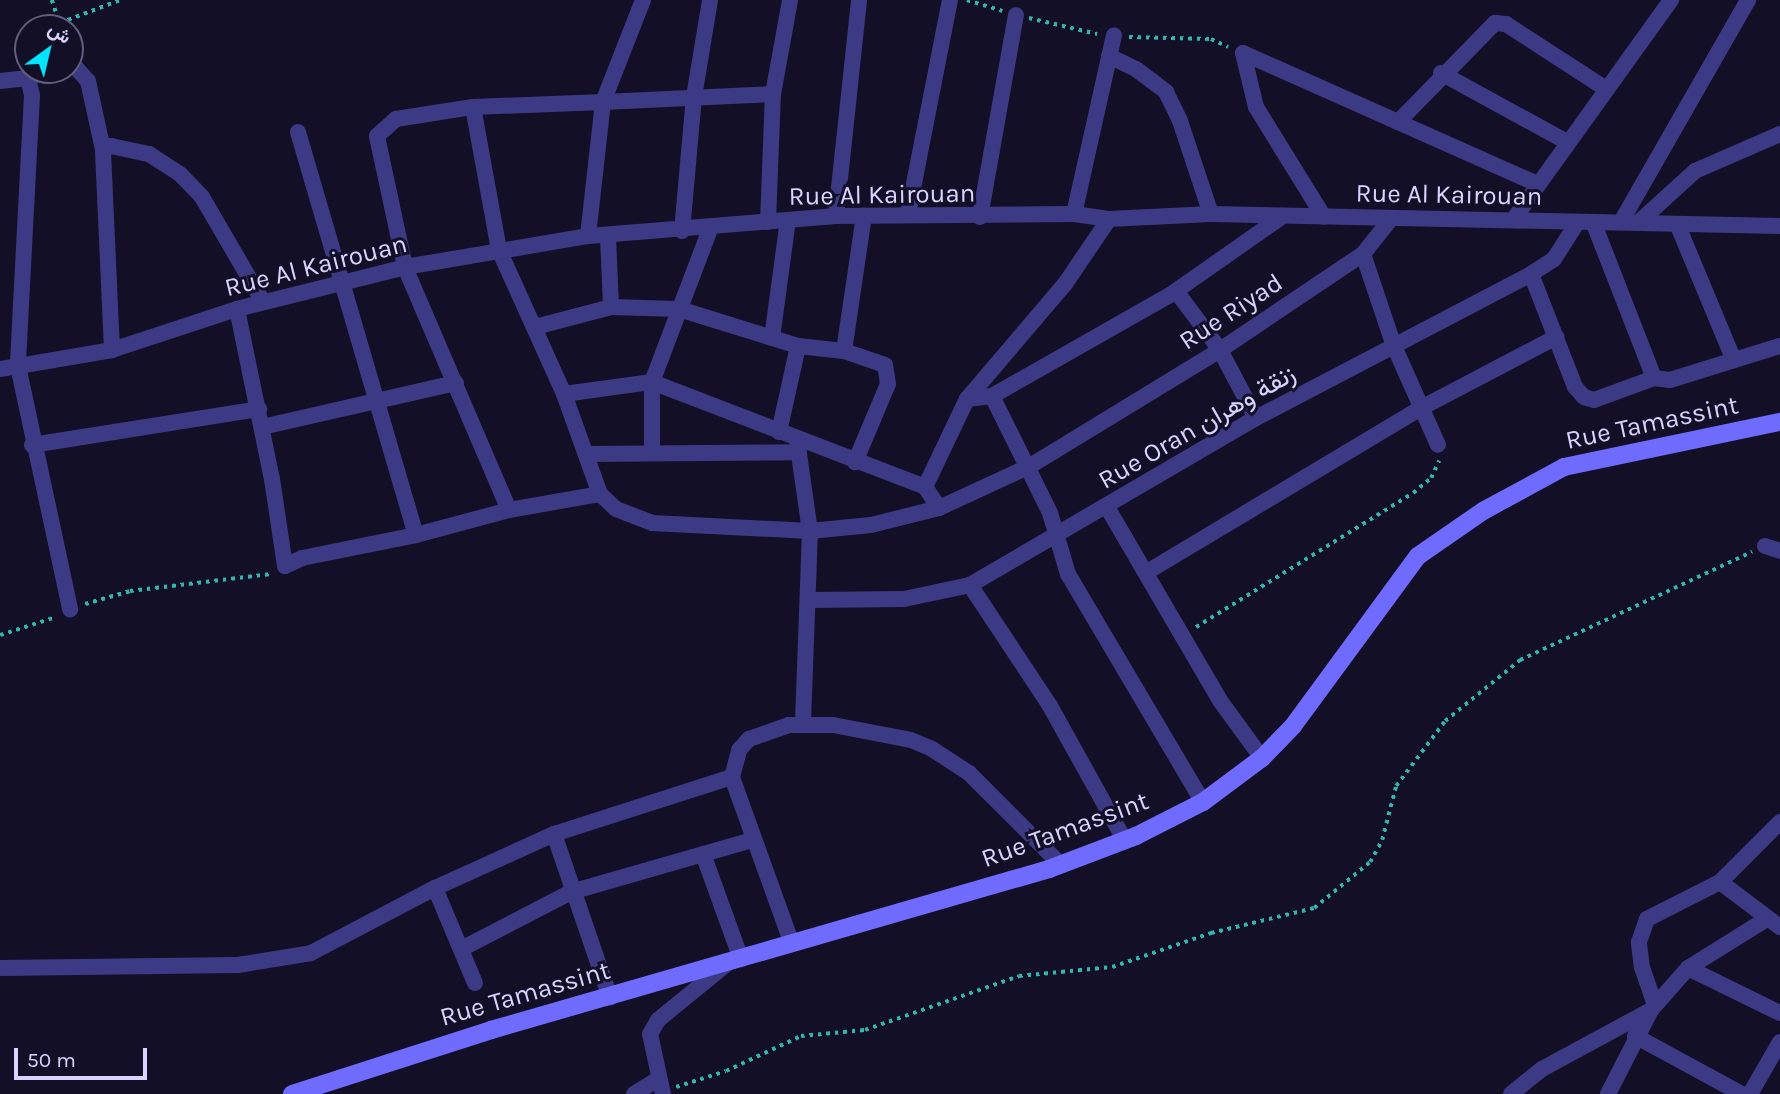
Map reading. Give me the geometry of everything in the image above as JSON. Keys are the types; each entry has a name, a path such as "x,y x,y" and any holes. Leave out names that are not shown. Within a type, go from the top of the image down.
{"main road":[{"name":"Rue Tamassint","path":"292,1094 394,1059 610,999 1061,864 1125,841 1203,802 1262,758 1293,726 1418,556 1483,511 1564,467 1780,422"}],"street":[{"path":"588,236 603,103 643,0"},
{"path":"682,231 695,97 710,0"},
{"path":"768,222 774,94 790,0"},
{"path":"836,216 859,0"},
{"path":"908,214 950,0"},
{"path":"1513,220 1535,183 1671,0"},
{"path":"1621,222 1748,0"},
{"path":"980,217 1016,15"},
{"path":"1398,122 1441,73 1494,23 1506,24 1606,89"},
{"path":"1074,214 1114,35"},
{"path":"1324,217 1256,107 1243,53 1535,183"},
{"path":"1109,56 1136,69 1166,92 1180,121 1211,215"},
{"path":"1441,73 1566,141"},
{"path":"84,77 88,81 103,150 112,350"},
{"path":"29,84 32,95 18,366 32,445 70,609"},
{"path":"509,510 405,267 377,136 396,119 473,107 774,94"},
{"path":"237,309 259,409 285,566 302,558 416,536 509,510 600,494 564,394 499,250 473,107"},
{"path":"299,132 416,536"},
{"path":"1639,222 1695,171 1780,134"},
{"path":"103,150 122,145 149,154 180,174 202,197 263,302"},
{"name":"Rue Al Kairouan","path":"0,369 112,350 237,309 405,267 588,236 608,237 710,229 836,216 908,214 980,217 1074,214 1109,219 1211,215 1780,226"},
{"path":"844,351 864,215"},
{"path":"967,399 992,396 1176,291 1280,218"},
{"path":"925,486 967,399 1065,284 1109,219"},
{"path":"772,338 788,220"},
{"name":"Rue Riyad","path":"600,494 616,509 652,523 810,531 871,525 939,508 1030,466 1220,350 1363,254 1390,220"},
{"name":"Rue Oran زنقة وهران","path":"810,600 904,598 970,584 1054,534 1107,507 1256,418 1531,274 1554,259 1577,223"},
{"path":"1594,224 1642,356 1654,378"},
{"path":"1678,226 1733,358"},
{"path":"652,453 652,382 710,229"},
{"path":"608,237 611,307"},
{"path":"1363,254 1394,346 1438,445"},
{"path":"1531,274 1575,387 1584,397 1594,400 1654,378 1670,380 1733,358 1780,346"},
{"path":"1176,291 1220,350 1256,418"},
{"path":"535,327 611,307 678,309 772,338 798,345 844,351 885,365 890,376 855,462"},
{"path":"1147,572 1421,408 1556,337"},
{"path":"779,432 798,345"},
{"path":"564,394 652,382 779,432 798,446 810,531 810,600 803,724"},
{"path":"262,427 379,403 456,383"},
{"path":"992,396 1030,466 1051,513 1054,534 1068,574 1203,802"},
{"path":"32,445 259,409"},
{"path":"586,454 798,446 925,486 939,508"},
{"path":"1107,507 1184,634 1221,702 1262,758"},
{"path":"970,584 1050,706 1125,841"},
{"path":"792,944 751,840 732,777 739,750 749,739 803,724 883,733 932,749 969,773 1061,864"},
{"path":"0,968 266,962 311,953 435,888 554,834 732,777"},
{"path":"1653,1008 1642,968 1640,929 1666,906 1720,882 1780,822"},
{"path":"554,834 571,892 610,999"},
{"path":"463,948 571,892 751,840"},
{"path":"634,1094 661,1088 650,1034 658,1020 735,961 703,854"},
{"path":"1720,882 1765,920 1780,927"},
{"path":"435,888 463,948 475,984"},
{"path":"1608,1094 1635,1036 1653,1008 1688,968 1765,920"},
{"path":"1688,968 1780,1013"},
{"path":"1511,1094 1542,1069 1653,1008"},
{"path":"1635,1036 1742,1094"},
{"path":"1750,1094 1780,1042"}],"path":[{"path":"84,16 120,0"},
{"path":"1184,634 1413,493 1431,478 1439,463 1438,445"},
{"path":"661,1088 726,1071 801,1036 865,1030 1019,975 1112,967 1211,933 1314,908 1370,862 1382,840 1396,786 1446,721 1520,660 1773,548"},
{"path":"0,635 109,595 270,574 285,566"}]}
